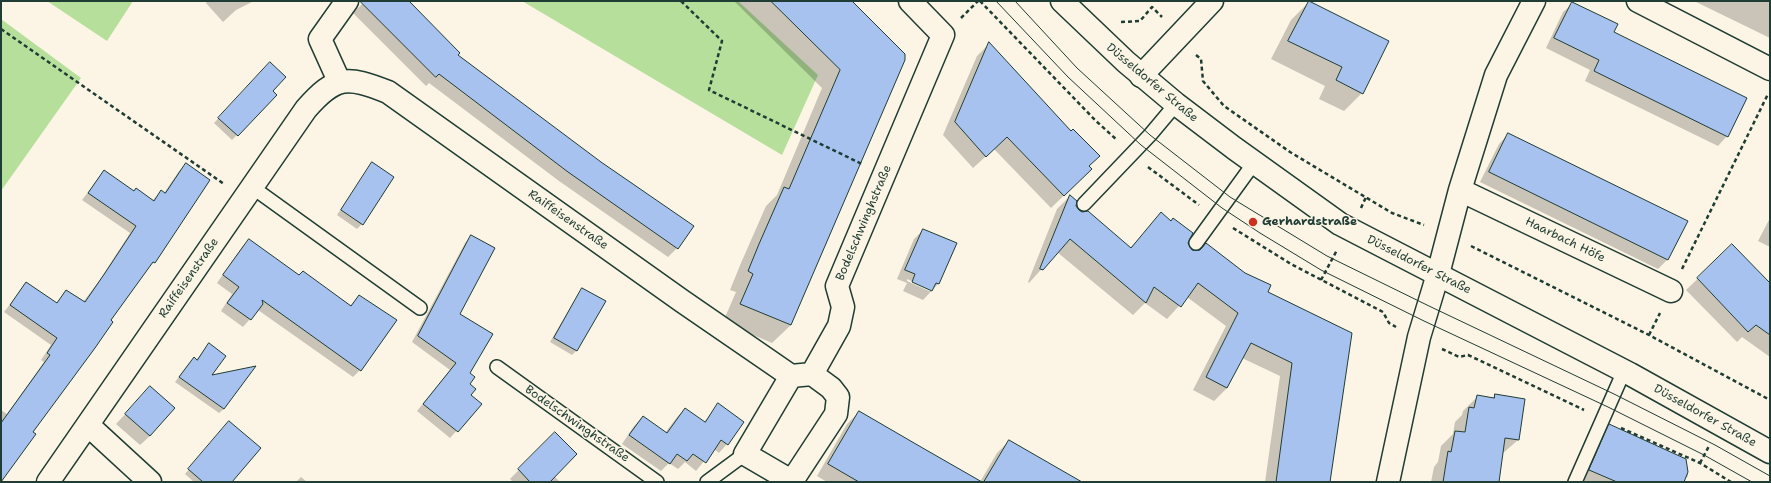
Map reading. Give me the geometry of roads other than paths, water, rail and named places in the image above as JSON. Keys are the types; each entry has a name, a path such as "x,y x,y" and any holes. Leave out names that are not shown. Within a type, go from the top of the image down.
{"street":[{"path":"339,82 320,39 347,1"},
{"name":"Bodelschwinghstraße","path":"745,454 801,375 839,326 843,307 837,286 944,35 910,1"},
{"name":"Düsseldorfer Straße","path":"1062,1 1141,76 1254,163 1340,224 1624,371 1770,452"},
{"path":"1141,76 1212,1"},
{"path":"1388,482 1420,337 1460,190 1496,75 1534,1"},
{"path":"1638,1 1770,69"},
{"name":"Raiffeisenstraße","path":"48,482 306,110 320,93 339,82 362,82 388,92 676,296 801,375 831,388 838,397 836,414 792,482"},
{"name":"Haarbach Höfe","path":"1460,190 1671,291"},
{"path":"88,425 150,482"},
{"path":"745,454 792,482"}],"lane":[{"path":"1084,204 1132,154 1176,104"},
{"path":"1196,243 1254,163"},
{"path":"248,193 420,308"},
{"name":"Bodelschwinghstraße","path":"497,367 657,482"},
{"path":"1575,482 1624,371"},
{"name":"Bodelschwinghstraße","path":"707,482 745,454"}],"tram line":[{"path":"996,1 1068,77 1141,145 1222,208 1260,233 1321,270 1424,321 1608,407 1704,455 1752,482"},
{"path":"1015,1 1077,68 1150,135 1230,197 1327,256 1614,394 1715,445 1770,476"}],"place":[{"name":"Gerhardstraße","path":"1253,222"}]}
